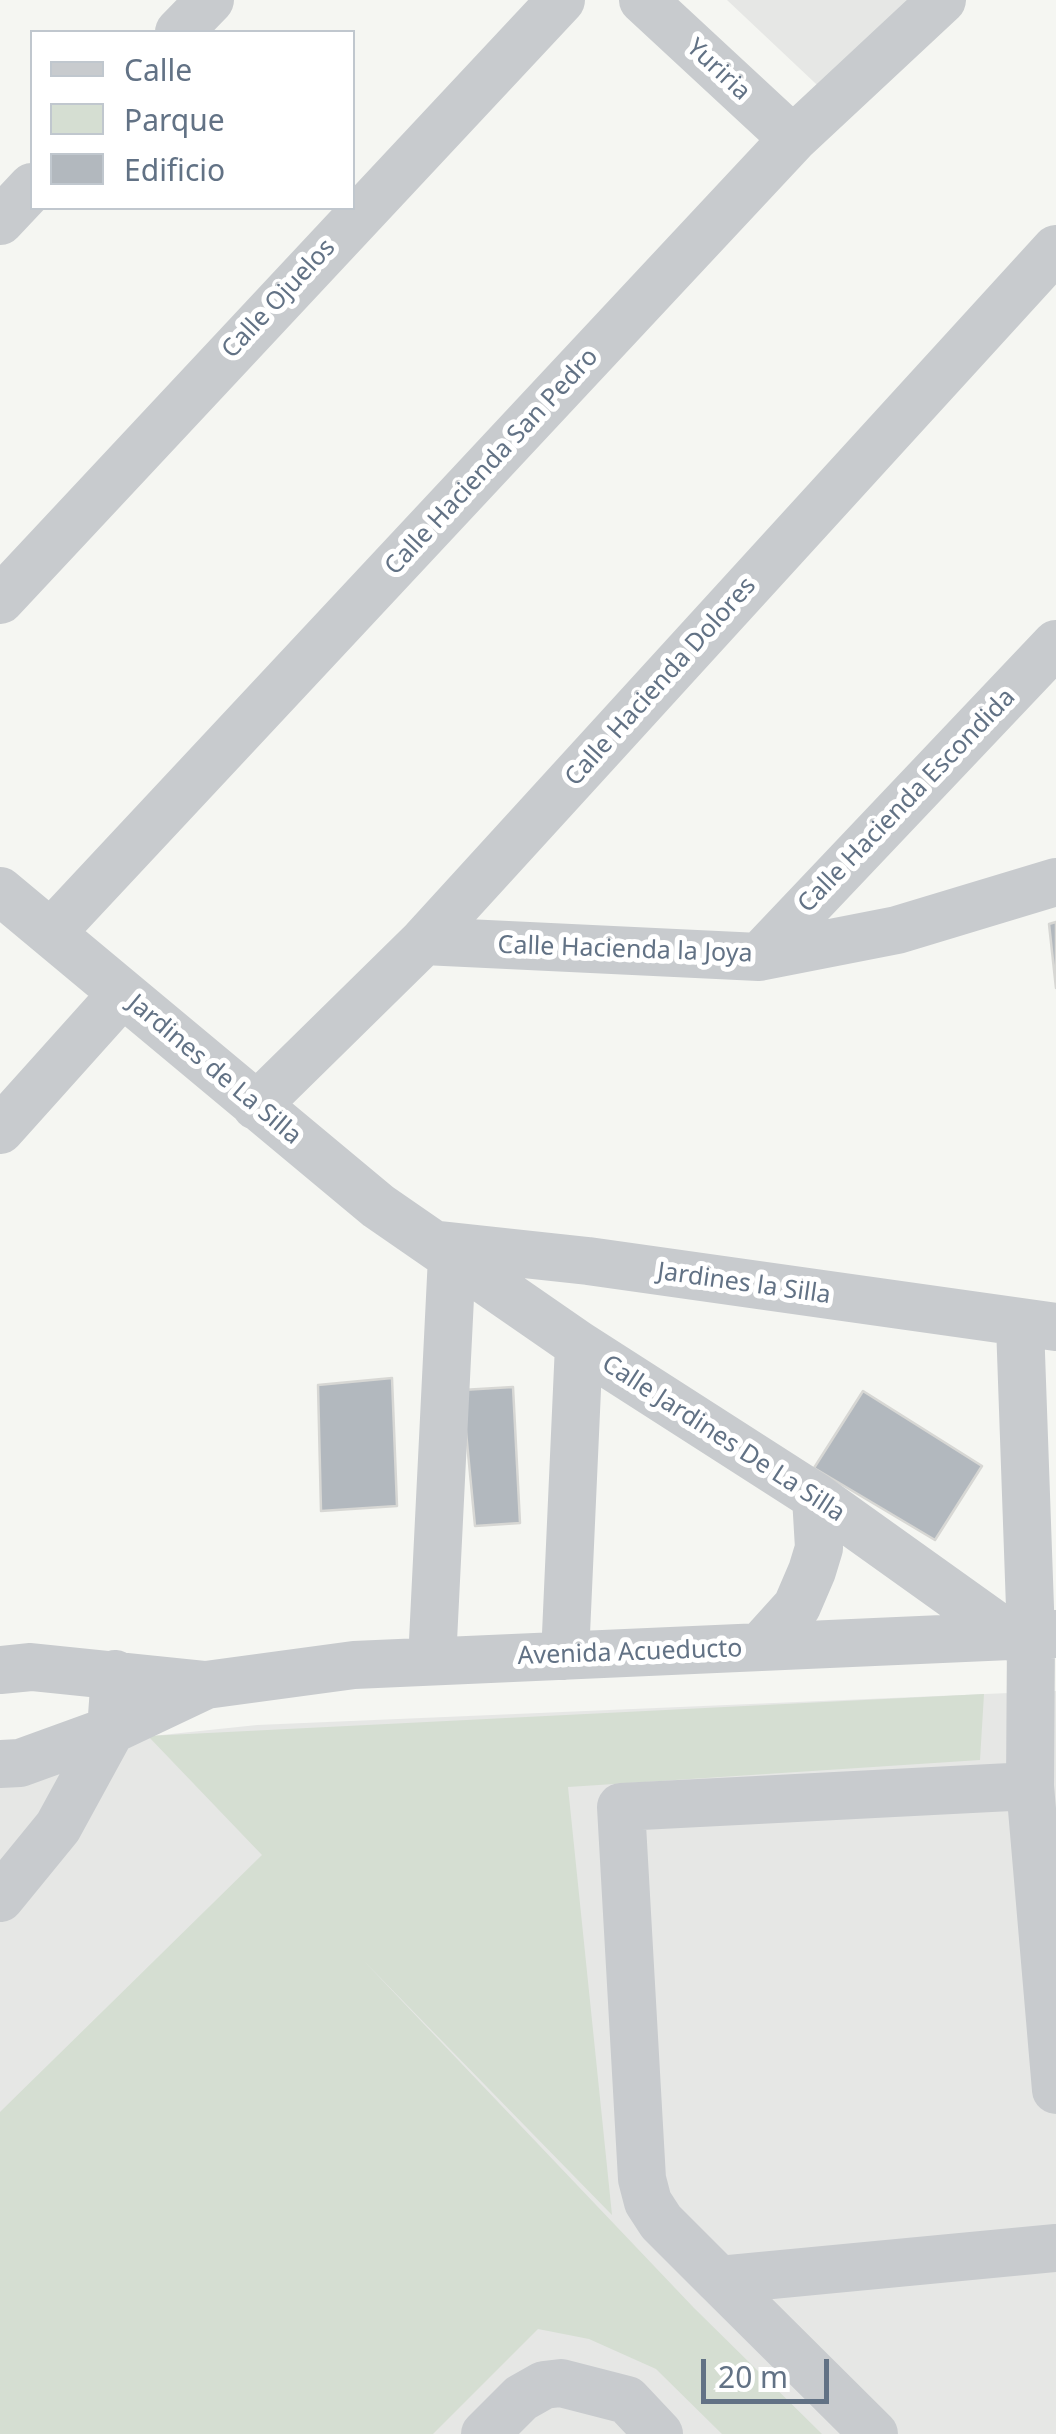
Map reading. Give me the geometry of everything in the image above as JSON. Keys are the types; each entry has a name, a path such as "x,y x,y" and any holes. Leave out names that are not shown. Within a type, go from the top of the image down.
{"street":[{"path":"181,30 210,0"},
{"name":"Calle Ojuelos","path":"0,600 561,0"},
{"name":"Yuriria","path":"643,0 793,139"},
{"name":"Calle Hacienda San Pedro","path":"51,933 793,139 942,0"},
{"path":"0,222 30,189"},
{"name":"Calle Hacienda Dolores","path":"256,1106 424,941 1056,250"},
{"name":"Calle Hacienda Escondida","path":"759,957 1056,644"},
{"name":"Calle Hacienda la Joya","path":"424,941 759,957 897,930 1056,882"},
{"name":"Jardines de La Silla","path":"0,891 256,1106 442,1251"},
{"path":"0,1130 122,994"},
{"path":"432,1661 442,1251"},
{"name":"Jardines la Silla","path":"442,1251 588,1261 1038,1326"},
{"name":"Calle Jardines De La Silla","path":"442,1251 579,1344 1033,1636"},
{"path":"1038,1326 1030,1786 1056,2090"},
{"path":"565,1656 579,1344"},
{"path":"760,1647 797,1606 812,1571 819,1548 816,1497"},
{"name":"Avenida Acueducto","path":"0,1670 31,1667 206,1685 354,1665 1033,1636"},
{"path":"0,1898 58,1826 111,1730 116,1674"},
{"name":"Avenida Acueducto","path":"0,1764 20,1762 111,1730 206,1685"},
{"path":"874,2434 661,2222 648,2202 642,2179 622,1807 1030,1786"},
{"path":"719,2280 1056,2248"},
{"path":"485,2434 521,2398 544,2385 561,2383 592,2387 627,2400 660,2434"}],"shaded area":[{"path":"727,0 928,0 832,99"},
{"path":"1056,1691 1056,2434 0,2434 0,1752 257,1725"}],"green space":[{"path":"984,1694 980,1760 568,1787 612,2215 363,1960 694,2308 822,2434 722,2434 656,2369 589,2339 538,2329 433,2434 0,2434 0,2112 262,1855 148,1736"}],"building":[{"path":"1056,922 1056,988 1049,924"},
{"path":"392,1378 397,1506 321,1511 318,1385"},
{"path":"513,1387 520,1523 475,1526 462,1390"},
{"path":"863,1391 982,1466 935,1540 814,1468"}]}
